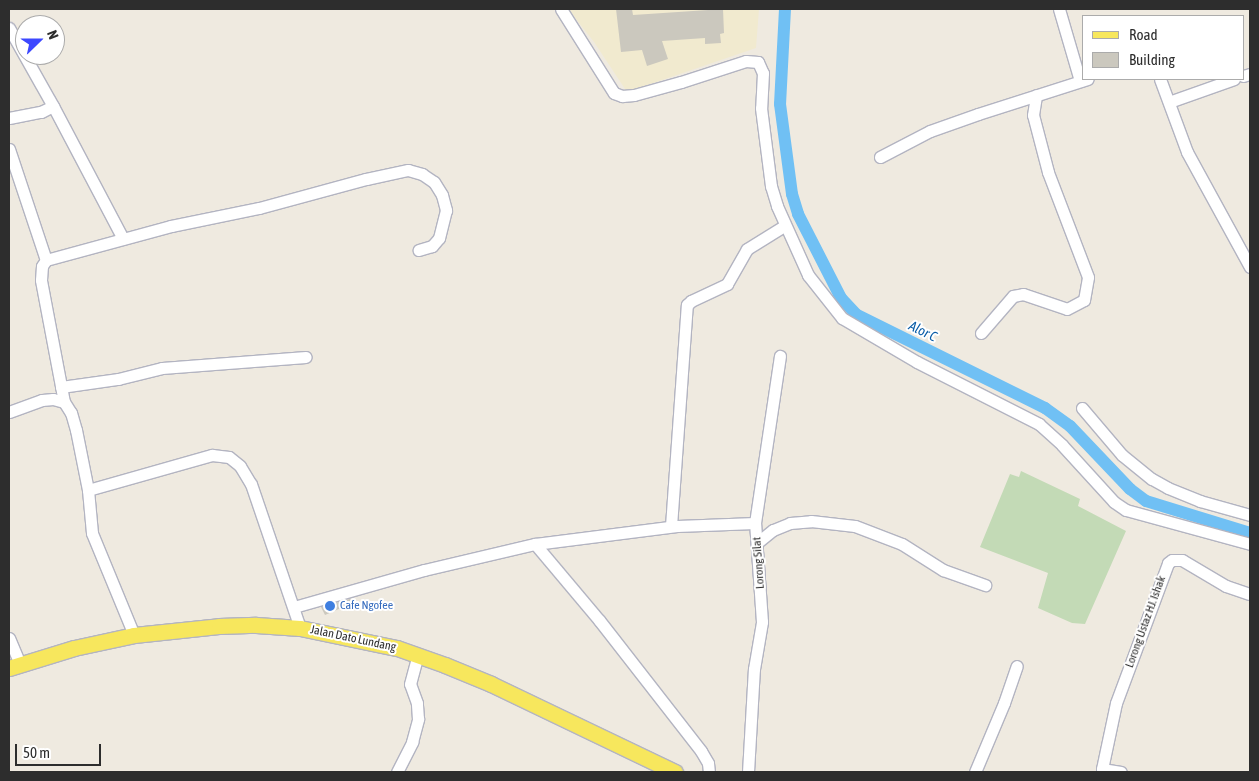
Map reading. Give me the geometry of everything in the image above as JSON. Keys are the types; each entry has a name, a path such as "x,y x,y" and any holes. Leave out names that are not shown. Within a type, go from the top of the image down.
{"main road":[{"name":"Jalan Dato Lundang","path":"14,666 74,648 134,635 219,626 256,625 300,628 388,646 418,655 491,684 675,772"}],"street":[{"path":"561,9 614,92 622,96 634,95 681,82 746,60 758,62 763,73 761,108 771,186 784,226 808,275 842,318 917,362 1039,424 1062,445 1114,502 1126,510 1250,544"},
{"path":"1058,9 1082,75"},
{"path":"9,28 53,106 123,239"},
{"path":"880,157 930,131 1084,80"},
{"path":"1160,80 1187,152 1250,267"},
{"path":"1169,102 1231,80"},
{"path":"981,333 1013,296 1024,294 1067,308 1084,300 1088,277 1048,172 1033,114 1036,95"},
{"path":"9,118 41,112 53,106"},
{"path":"9,149 46,260"},
{"path":"134,635 92,533 88,490 76,430 71,413 64,402 41,280 42,266 46,260 123,239 408,170 422,174 434,182 442,195 446,210 439,238 432,246 419,250"},
{"path":"672,526 687,306 691,301 727,284 747,249 784,226"},
{"name":"Lorong Silat","path":"748,772 754,669 762,622 758,542 755,523 780,356"},
{"path":"62,387 118,379 162,368 306,357"},
{"path":"9,412 42,400 53,399 64,402"},
{"path":"1082,408 1122,455 1152,479 1168,488 1200,501 1250,515"},
{"path":"88,490 212,455 229,457 240,466 251,484 300,628"},
{"path":"758,542 773,530 790,523 811,521 855,526 902,544 943,570 984,585"},
{"path":"294,607 424,570 535,544 672,526 755,523"},
{"path":"535,544 599,620 701,751 708,763 709,772"},
{"name":"Lorong Ustaz HJ. Ishak","path":"1100,771 1116,703 1168,563 1172,560 1182,560 1226,586 1249,594"},
{"path":"9,638 14,666"},
{"path":"397,772 412,742 418,719 417,703 410,684 418,655"},
{"path":"975,772 1001,711 1017,666"},
{"path":"1100,771 1121,772"}],"shaded area":[{"path":"568,9 759,9 756,48 627,92 594,42"}],"green space":[{"path":"1021,471 1080,499 1078,506 1126,531 1085,624 1072,623 1038,608 1048,573 980,547 1010,474 1019,477"}],"building":[{"path":"616,9 632,9 633,15 723,9 724,33 720,34 721,43 705,44 705,38 662,41 668,59 647,66 642,50 621,52"},
{"path":"353,598 355,602 325,615 321,607"}],"waterway":[{"name":"Alor C","path":"785,9 780,104 792,194 798,214 841,298 857,315 1045,408 1070,426 1130,489 1146,501 1250,533"}],"place":[{"name":"Cafe Ngofee","path":"330,606"}]}
